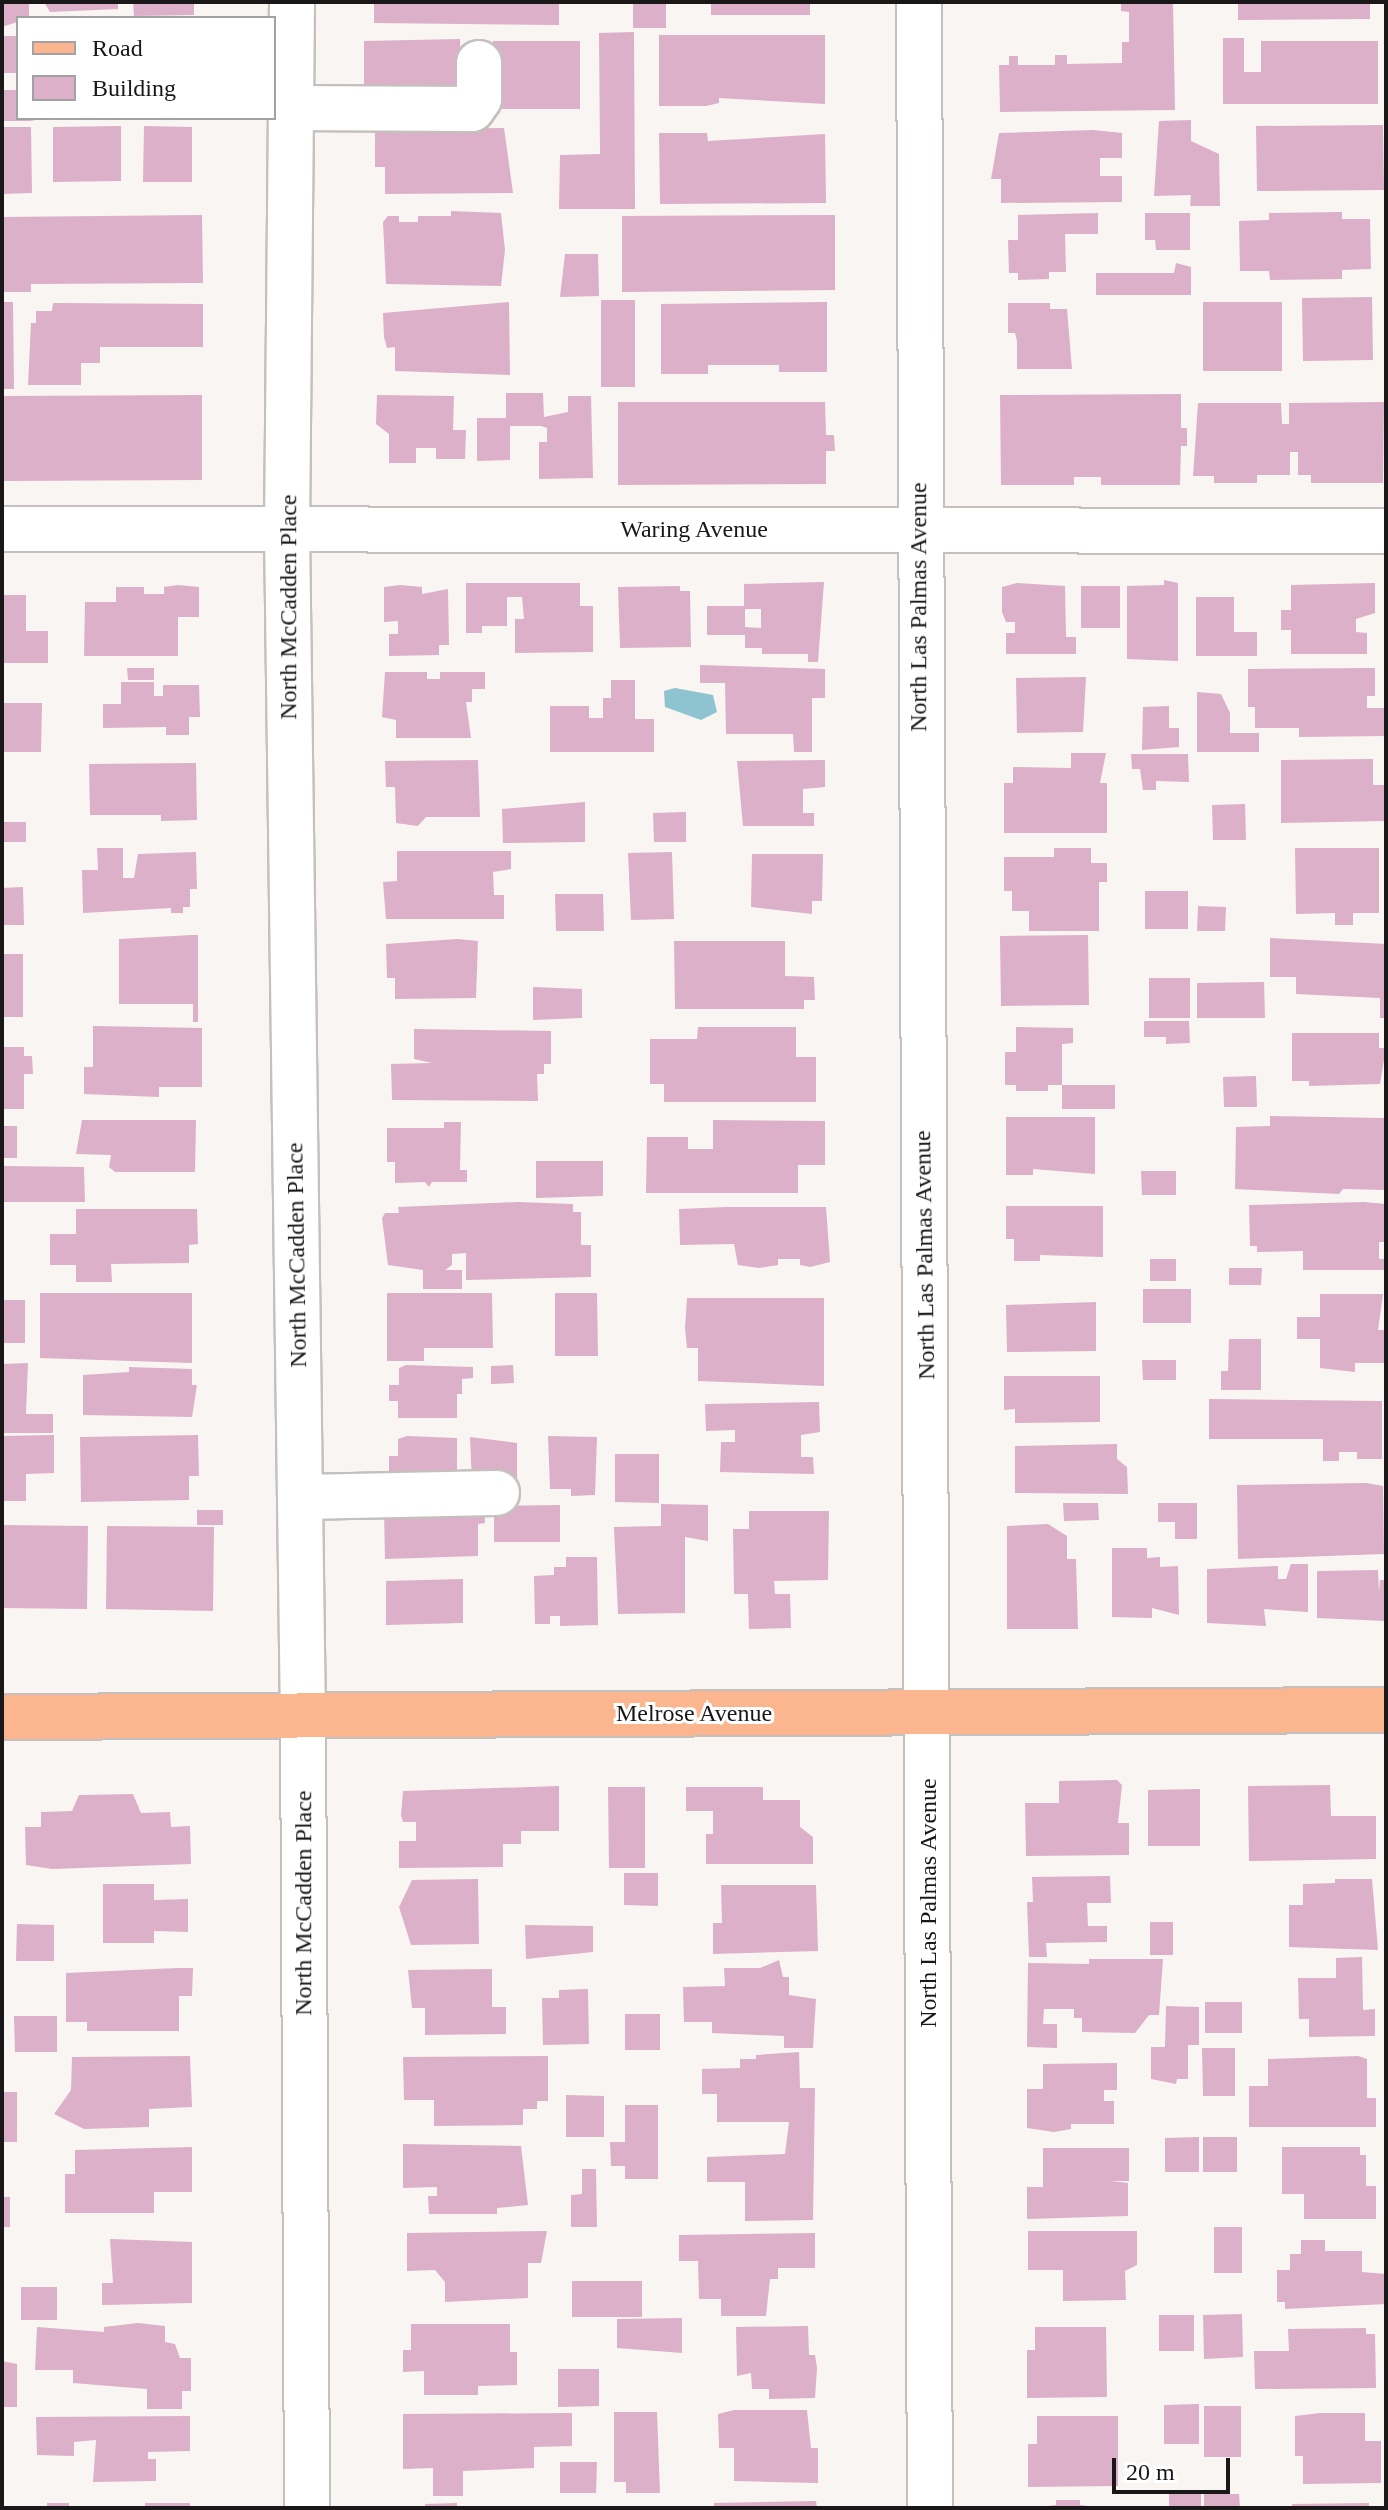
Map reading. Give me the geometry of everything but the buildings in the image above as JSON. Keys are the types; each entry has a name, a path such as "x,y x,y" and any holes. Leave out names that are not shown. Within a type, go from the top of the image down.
{"main road":[{"name":"Melrose Avenue","path":"2,1717 1386,1710"}],"street":[{"name":"North McCadden Place","path":"292,2 287,531 303,1716 307,2508"},
{"name":"North Las Palmas Avenue","path":"919,2 919,530 929,1713 930,2508"},
{"path":"291,108 472,109 479,99 479,63"},
{"name":"Waring Avenue","path":"2,529 1386,531"},
{"path":"300,1497 497,1493"}],"water":[{"path":"675,688 713,695 717,712 701,720 665,707 664,691"}]}
